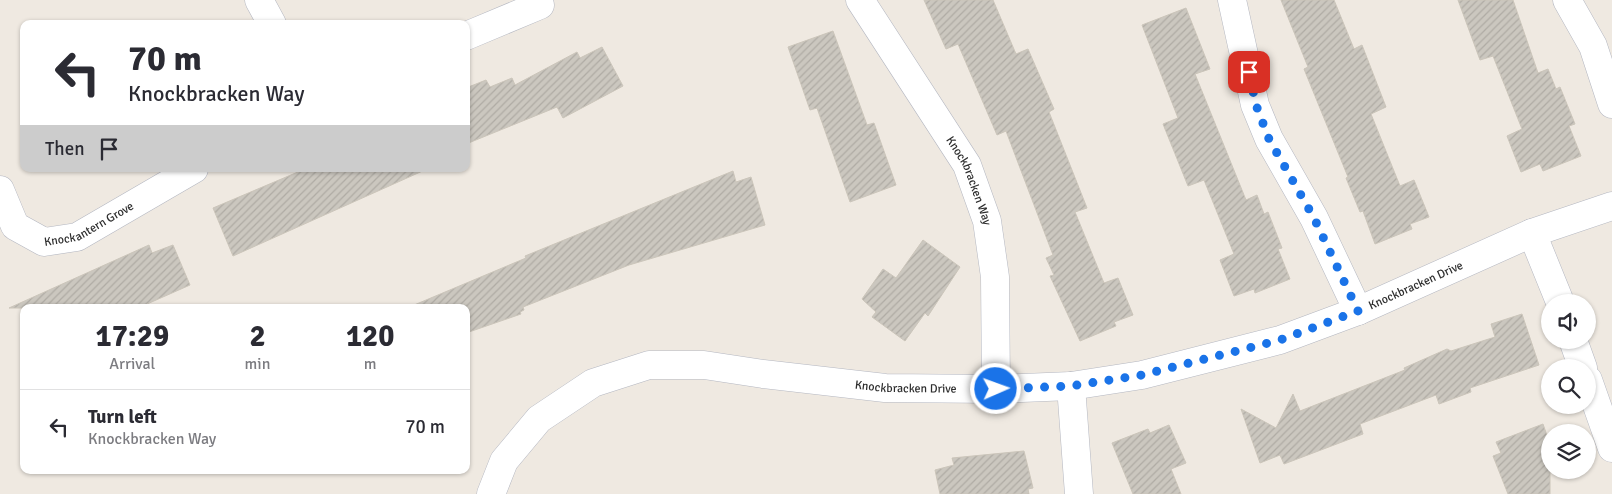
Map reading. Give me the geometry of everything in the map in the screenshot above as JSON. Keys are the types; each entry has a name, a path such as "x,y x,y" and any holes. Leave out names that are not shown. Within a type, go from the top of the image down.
{"street":[{"path":"259,0 270,20"},
{"name":"Knockbracken Way","path":"860,0 967,165 987,220 995,277 996,389"},
{"path":"1232,0 1256,105 1269,139 1314,218 1358,311"},
{"path":"1567,0 1593,46 1612,104"},
{"path":"470,34 540,5"},
{"name":"Knockantern Grove","path":"0,190 15,226 44,242 77,236 189,172"},
{"name":"Knockbracken Drive","path":"491,494 504,460 539,420 593,383 649,365 704,365 885,388 996,389 1071,386 1142,375 1216,358 1280,340 1358,311 1532,234 1612,206"},
{"path":"1532,234 1557,294"},
{"path":"1071,386 1079,494"},
{"path":"1596,403 1612,448"}],"building":[{"path":"924,0 993,0 1016,54 1028,49 1054,109 1049,112 1087,208 1075,212 1104,283 1118,278 1133,315 1114,322 1116,326 1080,341 1050,276 1054,275 1046,258 1053,255 1006,131 997,135 958,44 946,49"},
{"path":"1281,0 1334,0 1354,49 1362,45 1386,107 1371,114 1400,186 1414,180 1429,217 1410,224 1412,229 1375,244 1363,211 1360,212 1346,178 1348,177 1304,69 1308,67"},
{"path":"1458,0 1513,0 1538,73 1548,69 1556,89 1560,87 1575,124 1569,126 1581,156 1543,171 1540,164 1521,172 1507,136 1522,129 1493,56 1480,60"},
{"path":"1186,8 1210,69 1195,74 1246,200 1257,195 1264,214 1268,212 1282,248 1278,249 1290,279 1255,293 1254,289 1234,296 1220,260 1234,254 1204,180 1188,186 1163,124 1178,118 1142,25"},
{"path":"833,31 867,125 874,123 896,185 850,202 817,108 810,110 788,47"},
{"path":"602,47 623,86 563,118 557,107 470,142 470,86 486,80 490,87 512,78 515,85 577,52 580,58"},
{"path":"733,171 736,182 751,177 765,225 629,265 523,307 524,310 520,312 521,314 470,332 470,304 417,304 526,258 525,256"},
{"path":"298,172 420,172 233,256 213,208"},
{"path":"923,240 960,267 928,316 925,313 905,341 872,317 876,312 862,299 883,269 896,278"},
{"path":"149,245 152,253 173,245 190,285 147,304 20,304 20,308 9,308"},
{"path":"1522,314 1539,365 1470,388 1471,392 1439,404 1436,395 1378,417 1360,424 1363,434 1284,464 1280,455 1260,463 1241,409 1276,428 1293,394 1300,411 1405,370 1404,368 1447,349 1451,351 1495,337 1491,324"},
{"path":"1169,425 1186,463 1171,469 1181,494 1133,494 1112,443 1148,429 1150,433"},
{"path":"1541,425 1541,479 1550,479 1550,494 1508,494 1493,456 1501,453 1496,442"},
{"path":"1024,451 1033,488 1028,489 1029,494 940,494 935,470 954,465 952,458"}],"route":[{"path":"996,389 1071,386 1142,375 1280,340 1358,311 1314,218 1269,139 1256,105 1249,72"}]}
